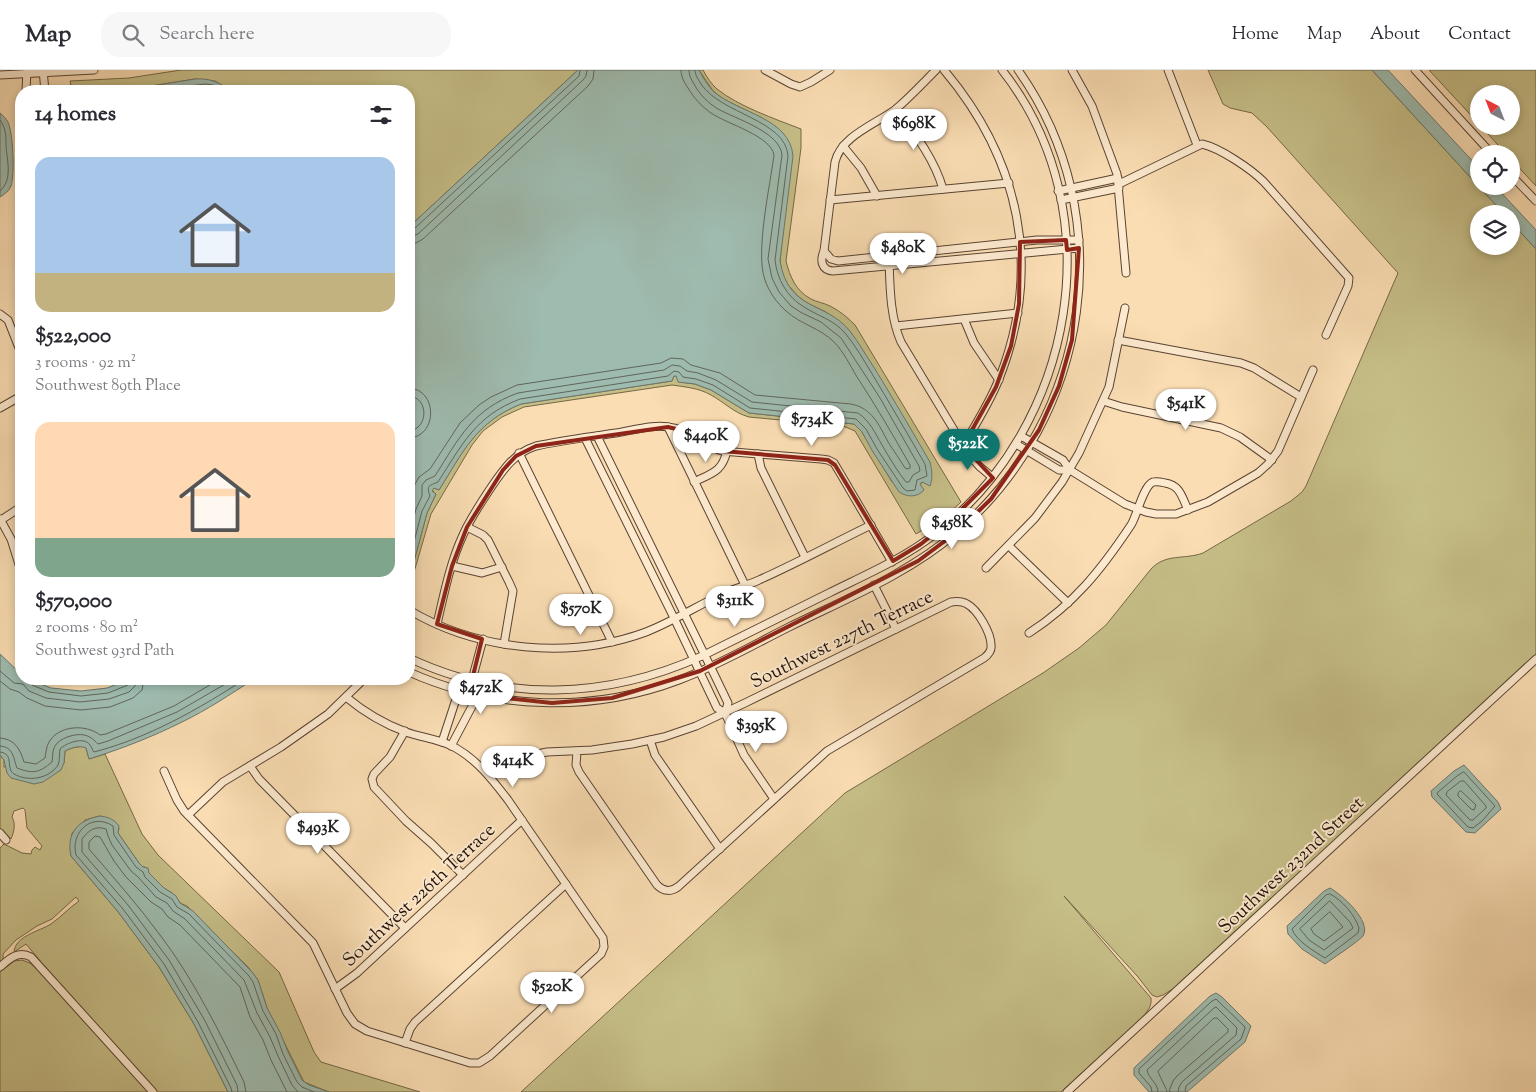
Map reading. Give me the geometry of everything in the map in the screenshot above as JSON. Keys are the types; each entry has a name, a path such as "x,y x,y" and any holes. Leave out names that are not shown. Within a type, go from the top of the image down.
{"street":[{"path":"0,75 27,72 94,70"},
{"path":"765,70 799,87 830,70"},
{"path":"936,70 896,108 842,146 835,162 822,262 825,269 1079,248"},
{"path":"944,70 966,97 985,127 998,155 1008,183 1021,253 1018,314 1011,346 999,380 963,446"},
{"path":"415,660 472,680 528,690 588,689 647,677 694,660 892,562 949,522 970,502 992,477 1016,444 1042,392 1057,346 1065,299 1067,250 1061,200 1049,158 1038,130 1021,98 1002,70"},
{"path":"415,674 478,695 504,700 540,703 594,700 648,690 700,671 874,585 918,561 957,532 995,494 1027,451 1056,392 1069,351 1079,292 1079,240 1071,188 1060,150 1051,128 1035,96 1018,70"},
{"path":"1072,70 1092,106 1118,183 1126,273"},
{"path":"1168,70 1197,145"},
{"path":"1414,70 1484,145"},
{"path":"26,85 27,72"},
{"path":"43,72 44,85"},
{"path":"896,108 921,142 936,169 943,189"},
{"path":"1061,200 1073,198 1118,183 1197,145 1206,144 1255,172 1349,278 1348,286 1326,335"},
{"path":"842,146 861,168 878,196"},
{"path":"830,200 1008,183"},
{"path":"1058,191 1118,183"},
{"path":"1520,184 1536,201"},
{"path":"824,251 829,258 836,261 1020,242 1079,240"},
{"path":"888,256 896,326 904,346 963,446 976,464 992,477"},
{"path":"986,568 1035,518 1070,470 1110,383 1125,308"},
{"path":"0,314 8,320 15,338"},
{"path":"896,326 1018,314"},
{"path":"964,319 974,343 999,380"},
{"path":"1118,340 1241,363 1254,368 1301,397"},
{"path":"1021,436 1063,460 1070,470 1125,504 1156,514 1176,514 1208,502 1262,471 1272,460 1313,370"},
{"path":"0,408 15,399"},
{"path":"1103,401 1122,408 1221,428 1240,437 1272,460"},
{"path":"437,624 452,566 467,527 510,461 519,453 536,446 652,427 668,427 688,432 715,448 727,451 821,459 832,462 892,562"},
{"path":"668,427 745,585"},
{"path":"598,436 728,703 725,713"},
{"path":"577,752 576,765 579,772 656,884 661,888 669,890 679,886 774,799 744,754 725,713 717,708 585,438"},
{"path":"1016,444 1059,470 1070,470"},
{"path":"694,482 719,469 724,463 727,451"},
{"path":"519,453 612,642"},
{"path":"758,454 760,468 805,557"},
{"path":"1029,633 1060,611 1104,564 1131,526 1147,487 1153,482 1170,484 1176,487 1188,510"},
{"path":"15,511 0,520 15,549"},
{"path":"415,613 437,624 482,639 504,644 548,648 612,642 646,631 719,596 758,580 871,525"},
{"path":"467,527 488,540 510,584 513,594 504,644"},
{"path":"1009,546 1068,603"},
{"path":"452,566 482,573 502,566"},
{"path":"874,585 896,629"},
{"name":"Southwest 227th Terrace","path":"532,760 542,753 577,752 619,746 650,740 696,726 950,602 964,602 973,608 983,622 991,640 991,650 988,655 830,748 774,799"},
{"path":"451,746 478,695 472,680 482,639"},
{"name":"Southwest 232nd Street","path":"1067,1092 1536,659"},
{"path":"442,742 459,690 472,680"},
{"path":"188,815 220,785 293,739 328,714 358,685"},
{"path":"164,771 177,800 188,815 316,948 347,1013 358,1026 366,1031 470,1063 479,1063 490,1056 599,955 604,947 602,936 522,820 487,774 472,760 442,742 405,731 373,716 346,698"},
{"path":"405,731 388,760 376,771 372,779 374,787 463,875"},
{"path":"650,740 655,755 720,849"},
{"path":"250,766 258,779 405,928"},
{"name":"Southwest 226th Terrace","path":"335,989 351,978 522,820"},
{"path":"0,833 6,840"},
{"path":"405,1043 410,1029 415,1022 566,884"},
{"path":"0,967 11,958 21,954 28,956 153,1092"}],"highlighted area":[{"path":"1066,240 1067,250 1079,248 1072,340 1059,386 1039,430 991,499 957,532 918,561 700,671 612,698 552,703 478,695 472,680 482,639 437,624 452,566 467,527 503,470 516,456 536,446 668,427 688,432 722,451 828,460 835,465 893,561 921,544 953,518 993,478 963,446 996,387 1011,346 1019,304 1020,242"}],"shaded area":[{"path":"181,70 578,70 415,221 415,85 221,85 215,81 195,79 158,85 71,85 70,81 129,78"},
{"path":"699,70 703,70 717,89 735,101 757,112 801,129 801,148 786,261 789,273 798,288 806,296 834,308 855,325 961,502 947,515 916,534 855,431 843,426 749,417 702,391 672,385 524,407 502,417 483,431 472,445 431,514 415,569 415,558 427,513 436,494 432,490 434,488 439,490 472,439 493,420 521,404 672,381 674,376 677,376 679,382 695,384 711,390 749,413 854,424 862,432 892,482 922,492 920,484 923,482 930,485 889,393 849,330 826,312 799,297 788,285 782,274 780,261 783,227 762,118 723,99 713,91"},
{"path":"1208,70 1372,70 1470,177 1470,195 1487,195 1496,205 1470,205 1470,255 1520,255 1520,232 1536,249 1536,654 1173,989 1163,995 1157,997 1152,995 1064,896 1151,998 1151,1003 1143,1017 1061,1092 521,1092 845,793 1043,673 1079,648 1106,625 1157,564 1169,559 1203,553 1291,501 1302,492 1398,273 1267,127 1252,113 1230,108 1223,104"},
{"path":"1429,70 1536,70 1536,186 1520,169 1520,145 1498,145 1489,135 1520,135 1520,85 1470,85 1470,114"},
{"path":"82,746 86,748 89,759 105,754 142,834 158,855 279,972 314,1052 321,1062 420,1092 329,1092 304,1082 267,1008 258,980 248,967 187,906 180,903 172,893 164,888 139,863 118,833 119,828 100,816 85,820 72,833 71,856 119,913 159,967 194,1024 228,1092 157,1092 26,944 14,952 15,946 23,938 51,924 79,901 76,897 52,919 37,926 16,940 3,954 3,960 0,962 0,848 4,844 22,853 31,854 35,847 40,850 42,846 27,828 25,810 23,808 14,811 12,817 14,828 11,839 0,828 0,755 4,760 4,767 64,763 65,751"},
{"path":"22,960 30,963 39,971 148,1092 0,1092 0,972 14,961"}],"water":[{"path":"578,70 699,70 714,92 773,125 783,133 790,143 793,156 780,261 785,277 791,289 799,297 840,321 850,331 930,462 932,480 930,486 922,482 920,484 924,490 915,495 909,496 899,492 862,432 854,424 749,413 711,390 695,384 678,382 676,376 674,376 672,381 521,404 493,420 472,440 439,490 434,488 432,491 436,494 427,513 415,558 415,221"},
{"path":"1372,70 1388,70 1470,158 1470,177"},
{"path":"205,79 222,85 158,85"},
{"path":"0,113 10,127 13,163 11,186 0,197"},
{"path":"1487,195 1503,195 1513,205 1496,205"},
{"path":"1520,213 1536,230 1536,249 1520,232"},
{"path":"0,654 15,668 15,685 43,685 51,688 81,691 107,688 115,685 245,685 191,717 125,747 89,759 86,748 83,747 65,751 61,770 43,782 34,784 11,778 0,755"},
{"path":"1464,765 1498,802 1501,809 1475,833 1466,832 1432,797 1431,791"},
{"path":"100,816 111,819 119,826 118,833 139,863 143,867 148,868 149,873 164,888 176,896 180,903 193,911 253,973 258,980 267,1008 302,1080 309,1085 329,1092 228,1092 194,1024 159,967 119,913 71,856 70,841 75,829 85,821"},
{"path":"1330,888 1354,909 1365,930 1361,938 1325,964 1302,949 1288,934 1287,926 1324,891"},
{"path":"1216,993 1251,1026 1245,1042 1187,1092 1149,1092 1134,1075 1134,1068 1210,996"}]}
